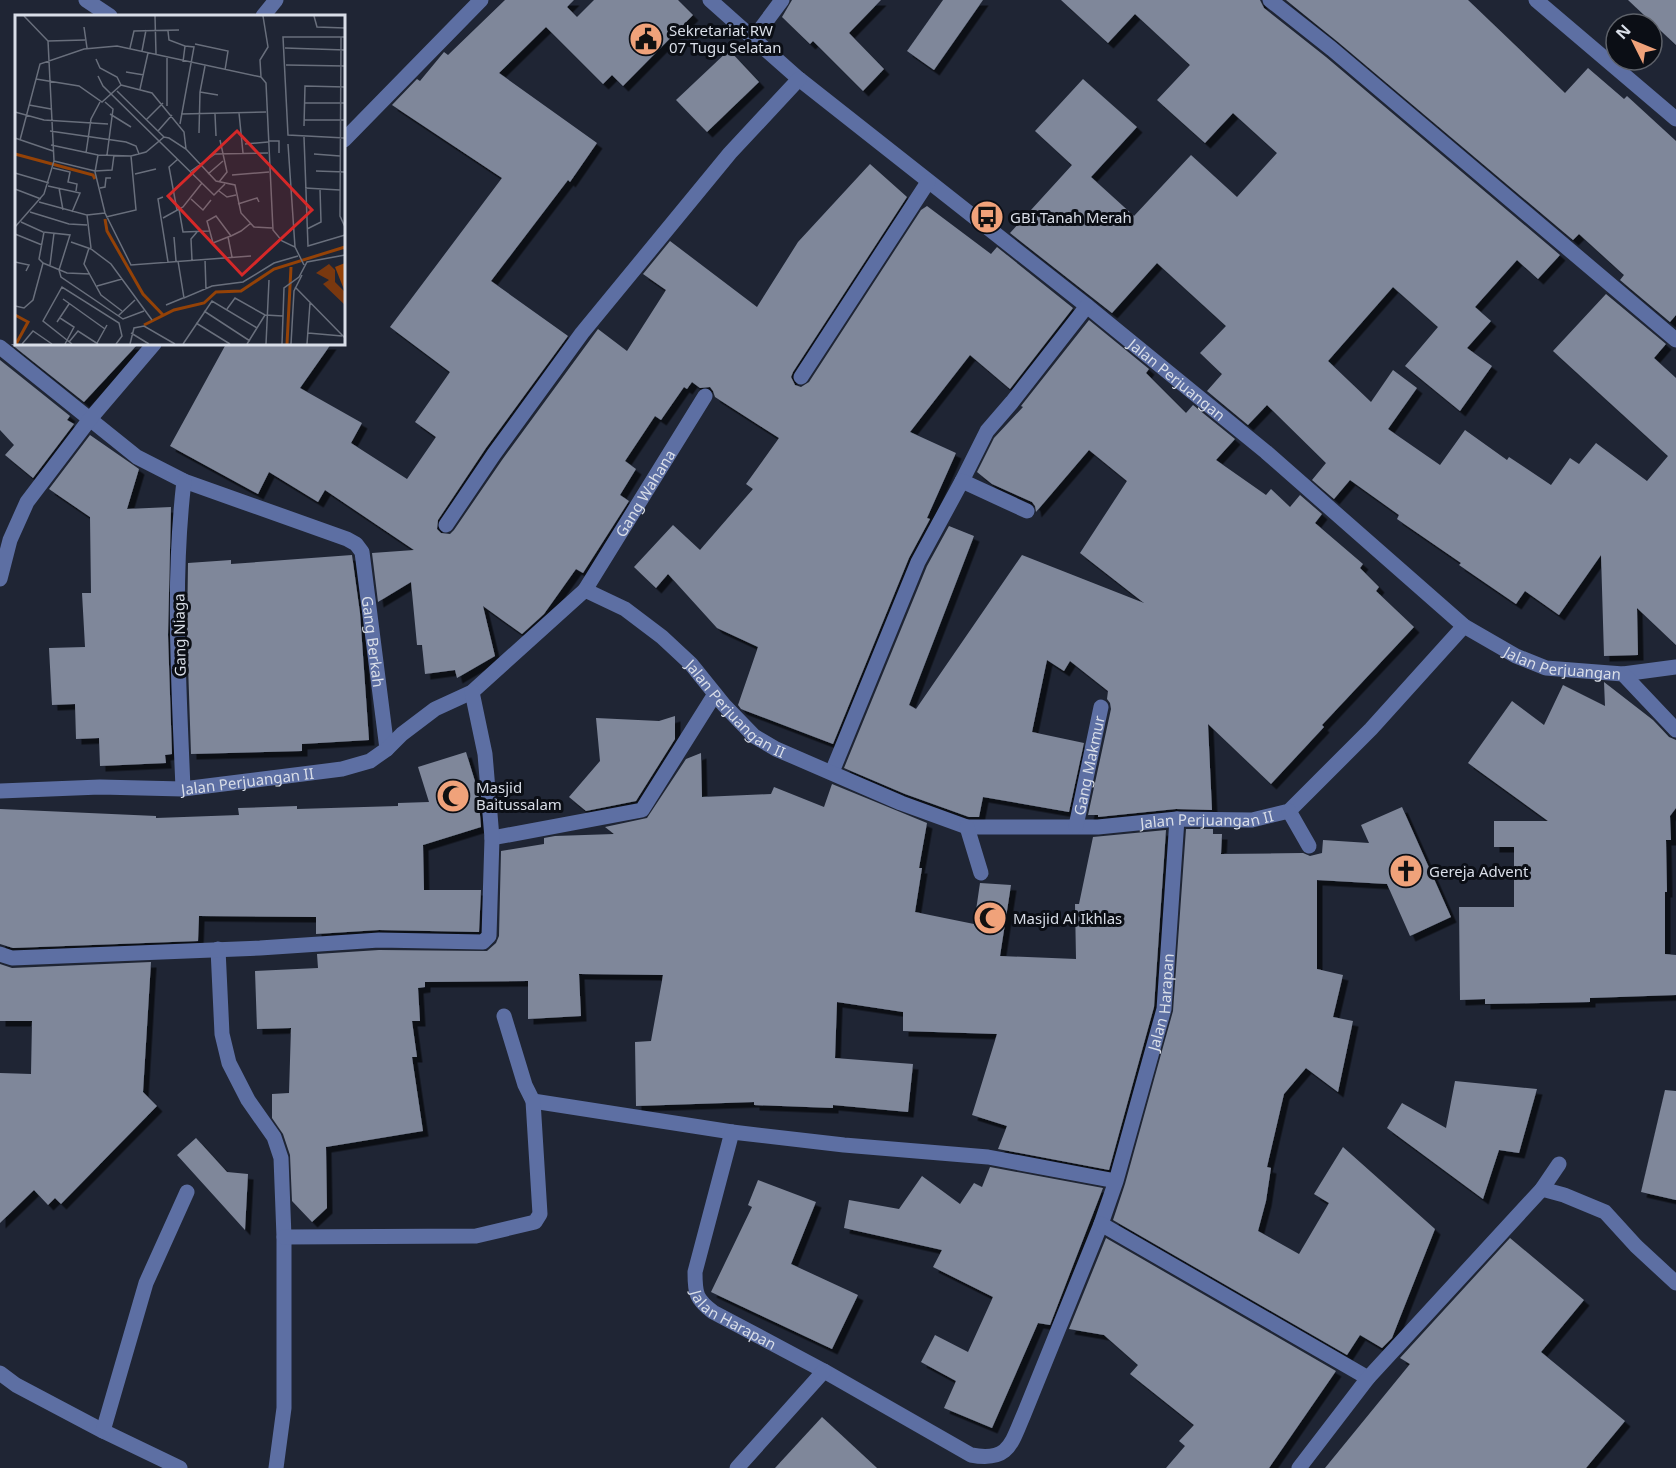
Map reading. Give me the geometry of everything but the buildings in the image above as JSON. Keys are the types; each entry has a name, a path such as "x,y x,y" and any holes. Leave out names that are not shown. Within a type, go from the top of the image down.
{"street":[{"path":"86,0 108,15"},
{"path":"264,15 276,0"},
{"path":"345,139 481,0"},
{"name":"Jalan Perjuangan","path":"710,0 799,80 1087,306 1266,452 1464,626 1516,656 1545,668 1623,674 1676,667"},
{"path":"753,39 782,0"},
{"path":"1270,0 1332,49 1676,340"},
{"path":"1536,0 1676,119"},
{"path":"446,525 494,454 582,333 730,153 799,80"},
{"path":"801,377 928,182"},
{"path":"832,772 918,562 987,431 1087,306"},
{"path":"0,579 10,540 27,502 90,419 153,345"},
{"path":"0,347 137,457 183,482"},
{"name":"Gang Wahana","path":"585,590 705,396"},
{"path":"962,481 1027,511"},
{"name":"Gang Berkah","path":"183,482 356,544 362,552 387,749"},
{"name":"Gang Niaga","path":"183,482 179,525 178,640 183,789"},
{"name":"Jalan Perjuangan II","path":"0,791 100,787 183,789 342,769 370,761 435,709 472,692 525,647 585,590 625,609 662,637 691,664 754,736 795,759 967,827 1098,827 1177,819 1252,819 1289,811 1371,729 1464,626"},
{"path":"1623,674 1676,730"},
{"path":"0,954 12,957 218,950 379,940 483,942 489,936 492,838 484,754 472,692"},
{"path":"492,838 642,810 715,694"},
{"name":"Gang Makmur","path":"1076,826 1101,707"},
{"path":"1289,811 1309,846"},
{"name":"Jalan Harapan","path":"732,1132 695,1272 695,1292 701,1303 713,1312 824,1371 971,1455 986,1458 1001,1455 1011,1443 1024,1414 1101,1224 1116,1182 1164,1009 1177,819"},
{"path":"967,827 981,873"},
{"path":"218,950 222,1034 229,1063 248,1100 274,1137 281,1158 284,1237 284,1408 276,1468"},
{"path":"284,1237 476,1236 535,1222 540,1214 533,1101 525,1085 504,1016"},
{"path":"533,1101 732,1132 844,1145 988,1157 1116,1182"},
{"path":"1299,1468 1368,1378 1542,1189 1559,1164"},
{"path":"1542,1189 1564,1195 1605,1212 1636,1246 1676,1283"},
{"path":"103,1431 146,1282 187,1192"},
{"path":"1101,1224 1368,1378"},
{"path":"737,1468 824,1371"},
{"path":"0,1373 16,1385 103,1431 180,1468"}],"place":[{"name":"Sekretariat RW 07 Tugu Selatan","path":"646,39"},
{"name":"GBI Tanah Merah","path":"987,217"},
{"name":"Masjid Baitussalam","path":"453,796"},
{"name":"Gereja Advent","path":"1406,871"},
{"name":"Masjid Al Ikhlas","path":"990,918"}]}
